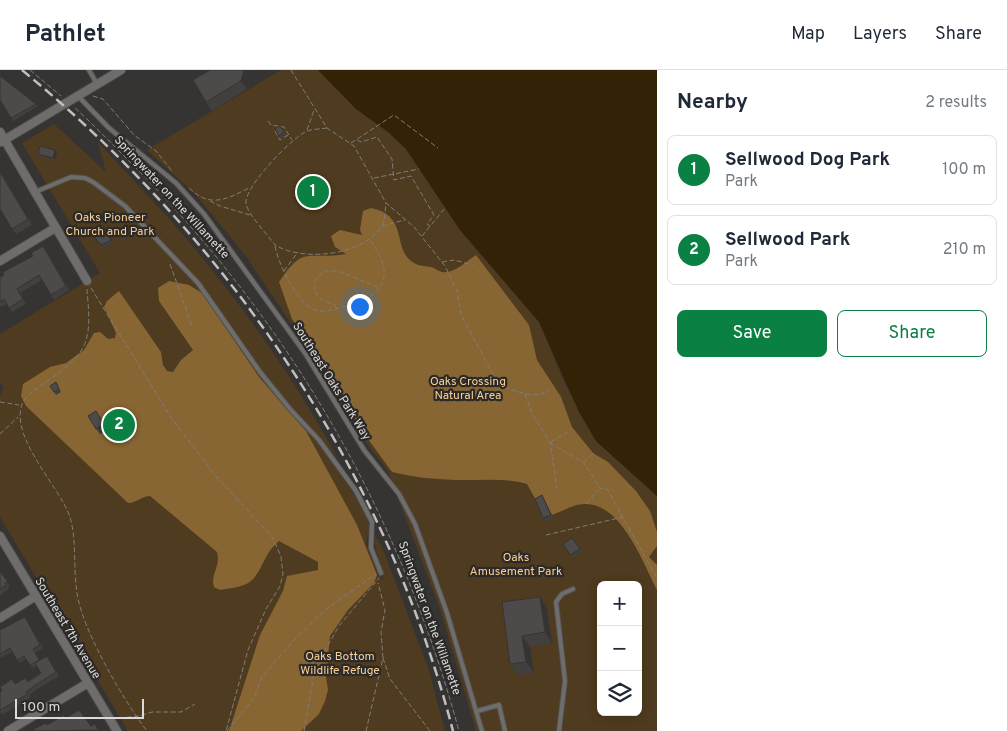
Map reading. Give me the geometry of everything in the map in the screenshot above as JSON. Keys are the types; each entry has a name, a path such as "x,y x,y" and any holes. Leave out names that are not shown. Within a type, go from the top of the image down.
{"street":[{"path":"2,141 121,70"},
{"path":"0,132 2,141 87,281"},
{"path":"0,261 55,228"},
{"name":"Southeast 7th Avenue","path":"0,536 117,731"},
{"path":"0,618 36,596"},
{"path":"8,731 88,683"}],"lane":[{"path":"89,70 97,84"},
{"name":"Southeast Oaks Park Way","path":"78,96 109,128 168,176 196,204 241,262 304,353 367,455 393,485 415,524 452,630 482,731"},
{"path":"34,192 64,179 85,178 110,193 198,283 260,372 290,409 319,440 356,491 372,522 371,548 381,573"},
{"path":"559,731 565,682 556,602 562,594 573,588"},
{"path":"477,712 499,705 505,731"}],"path":[{"path":"30,70 61,96"},
{"path":"291,70 327,128 351,144 373,178 386,203 422,236 442,262 457,292 461,315 499,385 525,394 538,395 549,390"},
{"path":"87,90 103,99 134,135 156,151 172,171"},
{"name":"Springwater on the Willamette","path":"75,108 156,188 226,268 264,319 316,396 346,447 389,533 424,620 459,731"},
{"path":"307,130 314,109"},
{"path":"351,144 394,115 438,148"},
{"path":"268,121 271,125 284,127 292,140"},
{"path":"210,201 249,188 292,140 307,130 327,128"},
{"path":"274,131 280,140 289,135"},
{"path":"357,140 361,142 377,137 392,159 394,168 391,169 394,180 411,176 434,215 427,224 430,226"},
{"path":"373,178 418,169"},
{"path":"184,182 196,194 220,206 251,215"},
{"path":"249,188 246,202 251,215 275,245 284,271 296,292 314,310 336,309 361,302 379,288 386,269 379,252 370,239"},
{"path":"275,245 286,250 298,252 342,252 359,247 370,239 382,226 386,203"},
{"path":"422,236 445,208"},
{"path":"382,226 406,220"},
{"path":"166,249 179,295 192,326"},
{"path":"284,271 298,252"},
{"path":"442,262 454,260 472,265"},
{"path":"336,309 335,305 320,300 315,292 314,282 324,271 338,271 379,288"},
{"path":"87,281 89,323 84,347 66,366 27,396 20,406 20,426 37,462 69,514 80,607 93,639 136,716 147,731"},
{"path":"87,281 172,419 215,475 273,538 281,557 283,574 280,586 248,650 227,731"},
{"path":"525,394 532,413 550,443 557,489"},
{"path":"0,402 20,406"},
{"path":"0,434 19,416"},
{"path":"550,443 571,430"},
{"path":"550,443 584,463 600,488 607,489 657,578"},
{"path":"584,463 593,454"},
{"path":"586,504 600,488"},
{"path":"546,535 623,517"},
{"path":"227,731 254,698 262,677 295,639 331,605 369,577 381,573"},
{"path":"304,731 314,667 338,626 360,598 378,582 381,573"},
{"path":"378,582 385,610 381,632 383,658 390,679 430,731"},
{"path":"366,731 383,658"},
{"path":"110,720 152,712 181,712 195,704"}],"green space":[{"name":"Oaks Amusement Park","path":"281,70 318,70 356,109 388,132 406,149 460,230 539,322 565,384 596,441 657,496 657,731 476,731 440,609 388,471 358,432 322,369 245,255 195,194 147,150"},
{"path":"54,124 106,172 98,142 168,217 211,268 251,320 288,374 338,459 300,415 364,509 370,528 366,543 383,581 382,569 375,547 375,535 382,547 429,670 445,731 128,731 0,517 0,334 100,273 22,143"},
{"name":"Oaks Crossing Natural Area","path":"371,208 383,212 391,218 396,226 404,251 408,258 416,264 447,272 476,255 529,325 537,360 561,397 572,427 593,453 608,462 636,491 650,511 657,532 657,546 649,557 657,565 657,590 638,550 620,523 609,513 597,506 580,504 552,515 544,499 537,502 527,484 504,480 428,478 392,472 360,428 334,381 292,319 279,282 295,262 301,258 346,254 335,247 331,236 340,230 362,235 360,230 363,211"},
{"path":"169,281 189,285 202,293 259,377 306,431 357,525 377,575 374,583 348,610 330,636 326,677 328,690 325,701 319,714 301,731 229,731 260,635 283,591 287,576 318,570 318,562 279,541 270,550 258,573 251,581 238,587 220,590 214,587 213,578 218,562 217,552 150,496 128,503 26,406 21,396 23,384 50,367 66,363 84,350 94,333 100,332 108,339 115,338 116,333 104,307 107,301 119,291 161,352 163,365 167,371 173,372 181,360 193,350 159,301 158,288"}],"shaded area":[{"path":"318,70 657,70 657,496 596,441 579,412 539,322 460,230 406,149 388,132 356,109"}],"building":[{"path":"210,70 244,70 241,81 206,102 193,80"},
{"path":"0,76 36,104 11,118 0,100"},
{"path":"280,126 284,132 279,136 275,129"},
{"path":"40,146 55,150 53,158 38,154"},
{"path":"0,172 28,219 12,229 0,209"},
{"path":"103,225 111,240 102,245 92,232"},
{"path":"43,246 66,286 51,295 39,275 17,289 23,299 9,308 4,299 0,302 0,277 4,275 3,272 33,256 31,253"},
{"path":"56,382 59,389 54,392 50,386"},
{"path":"96,411 104,424 96,429 88,416"},
{"path":"542,495 551,515 543,518 535,499"},
{"path":"572,538 580,549 570,555 563,544"},
{"path":"0,571 8,582 0,589"},
{"path":"540,597 545,632 522,636 526,662 510,664 502,602"},
{"path":"25,617 40,645 33,649 39,660 30,665 24,656 17,660 10,648 0,654 0,630"},
{"path":"47,656 56,672 26,692 28,694 0,710 0,692 2,691 0,687 12,679 15,684 25,678 28,682 41,673 35,663"},
{"path":"79,710 91,726 95,724 98,730 35,731 34,729 46,723 47,725 64,715 66,718"}],"railway":[{"path":"22,70 97,137 167,208 231,285 290,366 341,452 386,542 423,635 453,731"}],"place":[{"name":"Sellwood Dog Park","path":"313,192"},
{"name":"Sellwood Park","path":"119,425"}],"park label":[{"name":"Oaks Pioneer Church and Park","path":"110,224"},
{"name":"Oaks Bottom Wildlife Refuge","path":"340,663"}]}
